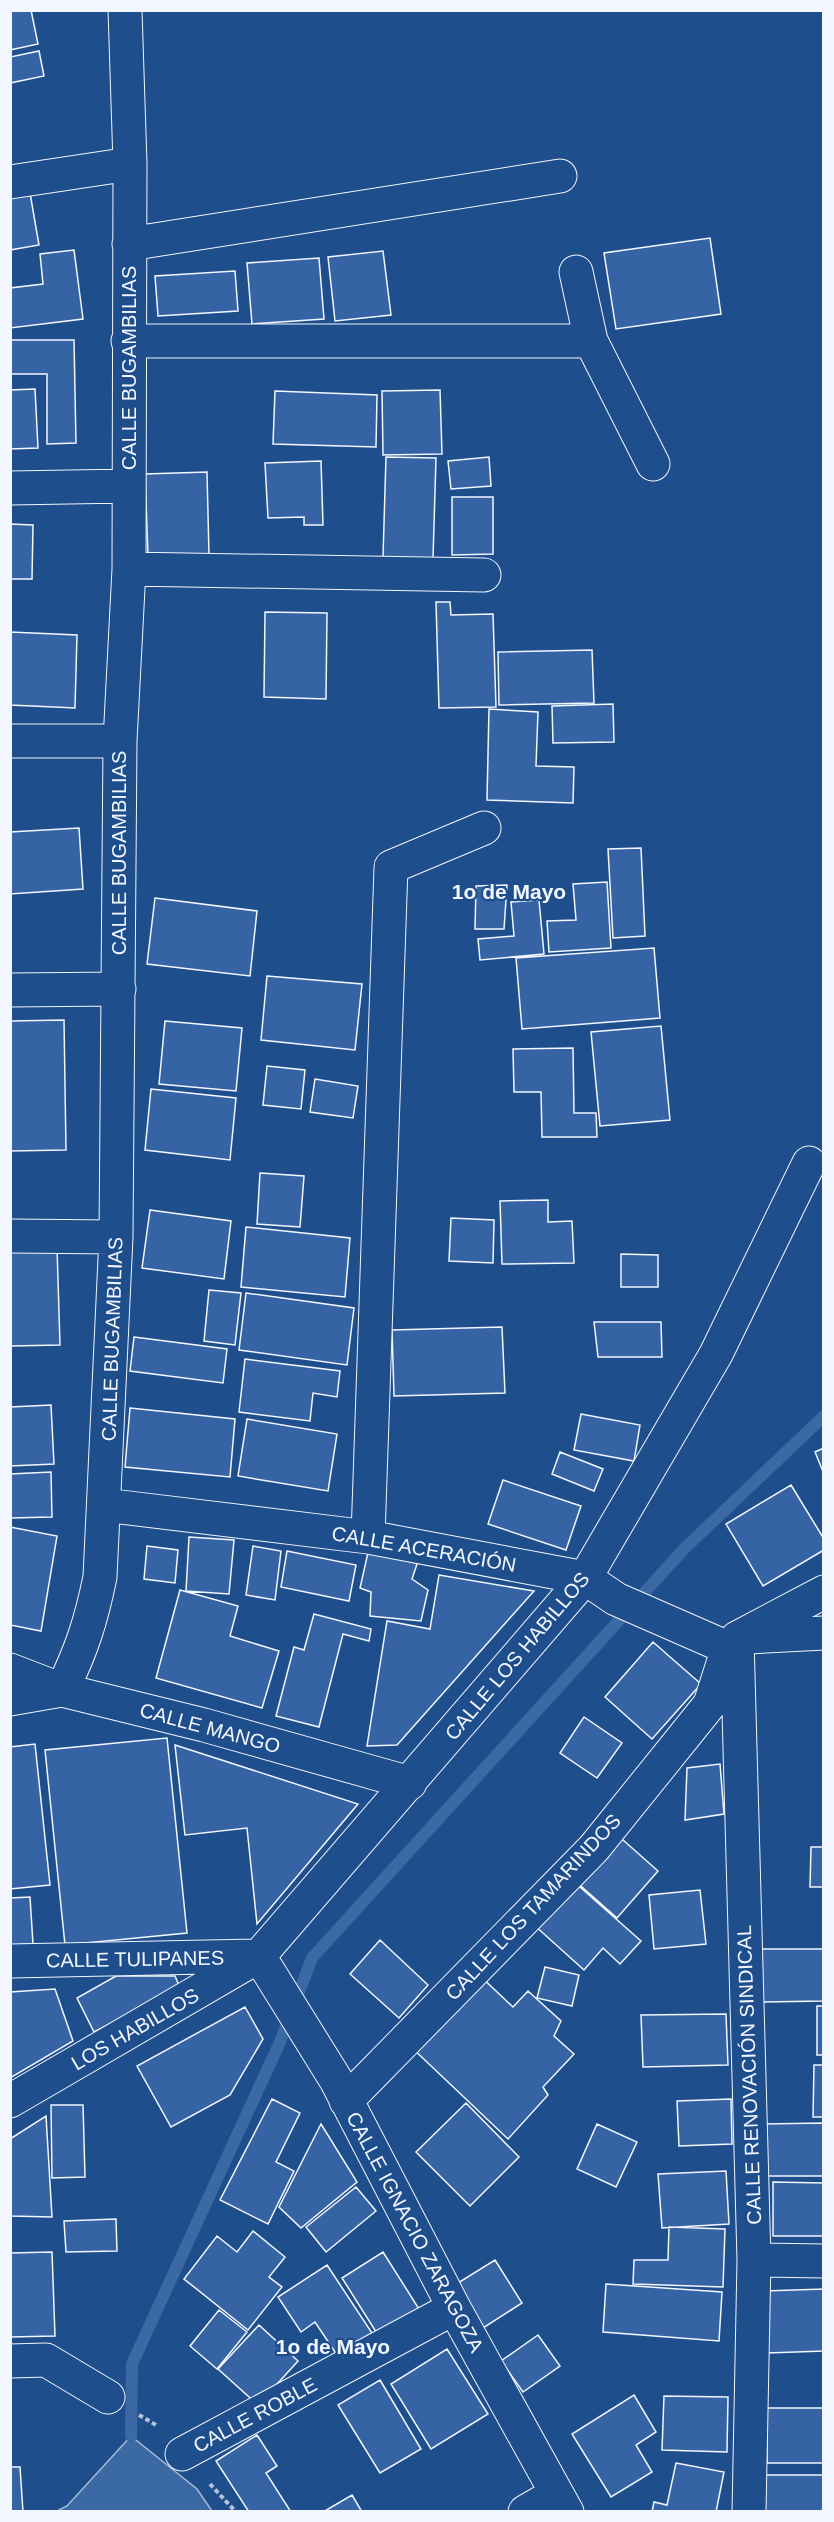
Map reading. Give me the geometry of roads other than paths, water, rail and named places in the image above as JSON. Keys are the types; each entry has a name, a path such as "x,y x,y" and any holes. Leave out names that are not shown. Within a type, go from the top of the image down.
{"street":[{"name":"CALLE BUGAMBILIAS","path":"62,1690 81,1651 100,1577 116,1237 120,741 129,569 130,164 125,10"},
{"path":"10,182 130,164"},
{"path":"129,244 560,176"},
{"path":"576,272 591,341 653,464"},
{"path":"128,341 591,341"},
{"path":"10,488 128,486"},
{"path":"129,569 484,575"},
{"path":"10,741 120,741"},
{"path":"368,1538 391,867 484,828"},
{"path":"10,990 119,988"},
{"name":"CALLE LOS HABILLOS","path":"266,1968 410,1783 585,1578 716,1354 809,1163"},
{"path":"10,1236 116,1237"},
{"name":"CALLE ACERACIÓN","path":"104,1504 368,1538 585,1578 616,1599 733,1643 824,1633"},
{"path":"733,1643 824,1592"},
{"name":"CALLE LOS TAMARINDOS","path":"341,2091 594,1848 710,1704 733,1643"},
{"name":"CALLE RENOVACIÓN SINDICAL","path":"733,1643 754,2260 749,2511"},
{"name":"CALLE MANGO","path":"10,1670 62,1690 204,1725 410,1783"},
{"path":"10,1700 62,1690"},
{"name":"CALLE TULIPANES","path":"10,1961 266,1968"},
{"name":"CALLE IGNACIO ZARAGOZA","path":"266,1968 341,2091 454,2308 561,2503"},
{"name":"LOS HABILLOS","path":"10,2101 266,1968"},
{"path":"754,2260 824,2261"},
{"name":"CALLE ROBLE","path":"182,2454 454,2308"},
{"path":"10,2361 46,2360 108,2397"},
{"path":"525,2511 561,2503"}],"water":[{"path":"131,2436 197,2489 212,2511 57,2511 67,2506"}],"waterway":[{"path":"131,2436 132,2364 280,2042 312,1958 684,1549 824,1416"}],"district":[{"name":"1o de Mayo","path":"509,891"},
{"name":"1o de Mayo","path":"333,2346"}]}
